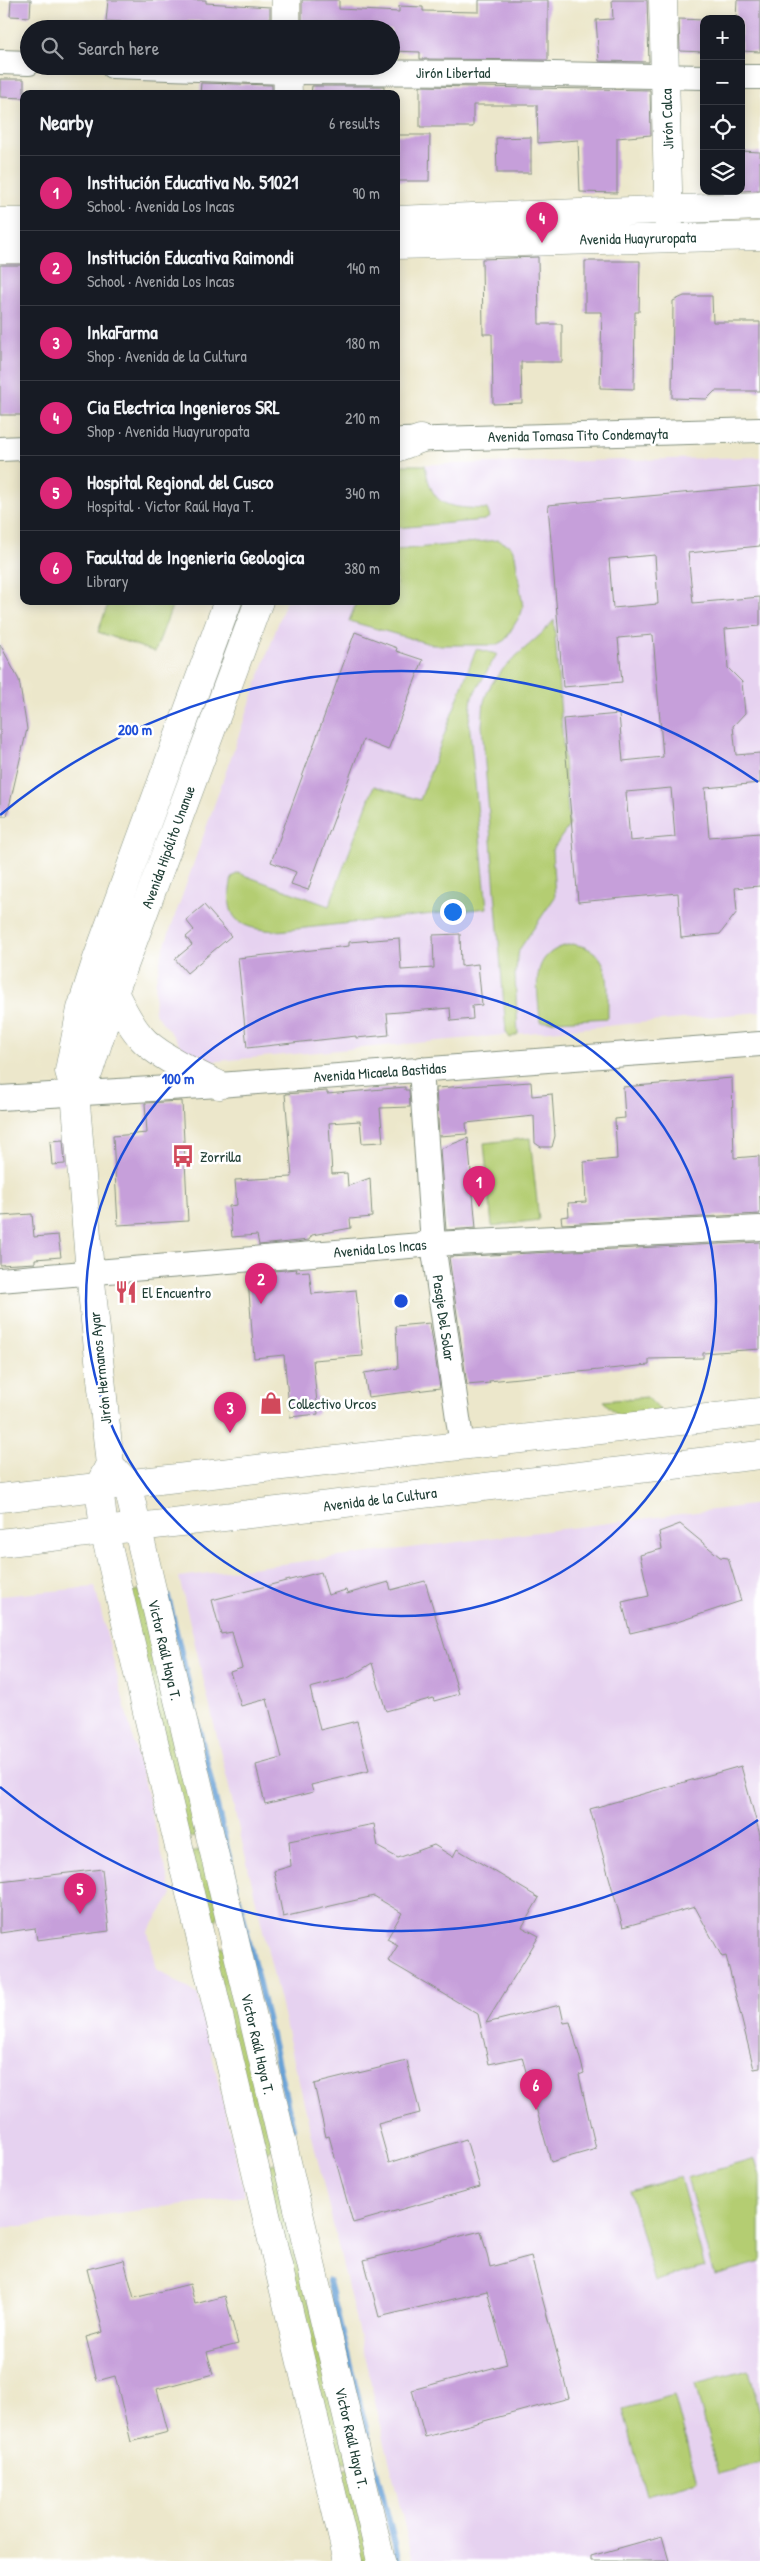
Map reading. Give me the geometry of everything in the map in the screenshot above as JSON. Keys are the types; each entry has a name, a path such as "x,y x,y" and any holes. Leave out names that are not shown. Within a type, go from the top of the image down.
{"main road":[{"path":"286,0 286,20"},
{"name":"Jirón Calca","path":"663,0 669,237"},
{"name":"Avenida Huayruropata","path":"400,220 760,206"},
{"path":"0,222 20,222"},
{"name":"Avenida Huayruropata","path":"400,245 760,236"},
{"path":"0,249 20,249"},
{"name":"Avenida Hipólito Unanue","path":"90,1272 75,1092 69,1071 81,1009 97,959 227,605"},
{"name":"Avenida Hipólito Unanue","path":"75,1092 89,1071 114,993 258,605"},
{"path":"97,959 114,993 140,1037 150,1046 195,1074 219,1084"},
{"name":"Jirón Hermanos Ayar","path":"90,1272 112,1478"},
{"path":"0,1498 112,1478 462,1446 760,1412"},
{"name":"Avenida de la Cultura","path":"0,1542 760,1455"},
{"path":"112,1478 104,1530 348,2561"},
{"name":"Victor Raúl Haya T.","path":"112,1478 136,1526 381,2561"}],"street":[{"path":"0,62 20,63"},
{"name":"Jirón Libertad","path":"400,74 499,72 700,77"},
{"name":"Jirón Libertad","path":"255,75 287,77 372,75"},
{"path":"745,77 760,77"},
{"name":"Avenida Tomasa Tito Condemayta","path":"404,442 760,430"},
{"path":"0,449 20,448"},
{"name":"Avenida Micaela Bastidas","path":"0,1098 219,1084 760,1044"},
{"name":"Pasaje Del Solar","path":"421,1069 433,1244 462,1446"},
{"name":"Avenida Los Incas","path":"0,1280 433,1244 760,1228"}],"shaded area":[{"path":"760,457 760,1012 195,1063 154,1012 156,980 162,953 285,605 400,605 400,466"},
{"path":"760,1504 760,2561 413,2561 179,1577"},
{"path":"95,1587 172,1895 148,1932 157,1969 198,1995 245,2196 0,2229 0,1596"}],"green space":[{"path":"425,465 432,490 437,498 452,506 487,509 490,517 484,520 400,528 400,466"},
{"path":"498,540 511,546 515,555 523,607 521,614 505,640 496,645 434,645 349,621 355,605 400,605 400,550"},
{"path":"108,605 173,605 155,652 98,632"},
{"path":"554,620 569,826 552,850 555,897 519,950 515,975 518,1034 510,1038 506,1032 482,725 484,702 489,689 505,667"},
{"path":"476,649 497,654 472,697 469,721 487,908 278,931 253,928 237,919 232,912 230,892 232,877 238,873 329,906 374,786 420,800"},
{"path":"572,944 596,953 602,961 608,982 608,1018 540,1022 537,984 538,973 542,963 548,955 558,948"},
{"path":"530,1138 539,1220 492,1226 484,1143"},
{"path":"647,1397 661,1411 619,1416 603,1401"},
{"path":"140,1590 200,1835 183,1839 126,1593"},
{"path":"203,1849 219,1915 213,1926 201,1920 186,1853"},
{"path":"217,1946 225,1948 274,2149 260,2153 210,1951"},
{"path":"755,2159 760,2176 760,2262 714,2275 687,2178"},
{"path":"276,2163 348,2462 335,2465 262,2166"},
{"path":"680,2177 705,2267 655,2281 630,2191"},
{"path":"749,2370 760,2413 760,2463 718,2474 695,2384"},
{"path":"674,2395 697,2481 646,2495 623,2409"},
{"path":"349,2468 371,2561 360,2561 337,2471"}],"building":[{"path":"11,0 31,0 30,17 10,16"},
{"path":"108,0 206,0 206,3 270,7 270,20 106,20"},
{"path":"302,0 339,0 339,9 399,12 399,6 423,7 423,11 479,12 479,0 548,0 548,60 420,59 420,52 400,51 400,20 302,20"},
{"path":"612,0 647,0 649,62 599,61 596,20 613,19"},
{"path":"737,0 760,0 760,52 745,51 745,15 736,15"},
{"path":"679,19 700,20 700,52 680,51"},
{"path":"0,79 24,79 24,90 20,90 20,98 0,97"},
{"path":"201,83 272,85 272,90 200,90"},
{"path":"312,86 384,86 384,90 312,90"},
{"path":"420,86 650,90 651,135 617,138 617,193 580,192 578,140 538,143 537,105 473,105 473,127 420,127"},
{"path":"400,135 430,135 429,181 400,181"},
{"path":"531,137 531,173 497,173 496,138"},
{"path":"745,151 760,152 760,190 745,191"},
{"path":"538,257 539,324 562,324 562,362 521,362 522,403 493,404 492,334 483,334 482,259"},
{"path":"585,261 640,261 639,312 635,312 634,389 600,388 602,312 585,312"},
{"path":"0,265 20,265 20,415 0,415"},
{"path":"684,296 712,296 713,322 760,322 760,391 715,391 707,399 672,398 673,301"},
{"path":"760,486 760,546 688,553 693,603 760,597 760,626 725,629 728,668 742,682 745,713 733,726 736,755 760,753 760,783 705,788 709,837 760,833 760,886 735,888 737,912 720,934 681,938 678,893 578,902 563,719 619,714 623,761 663,757 653,635 618,638 622,682 563,687 548,505","holes":["655,555 658,604 613,608 609,559","671,788 675,837 630,841 626,792"]},
{"path":"355,632 397,648 396,651 423,660 388,750 363,740 308,890 291,884 296,872 271,862"},
{"path":"0,644 19,680 27,729 7,816 0,816"},
{"path":"204,905 231,936 187,973 175,959 192,945 186,937 194,930 186,920"},
{"path":"460,934 461,966 478,964 482,1005 472,1006 473,1019 451,1021 450,1008 387,1013 389,1035 356,1038 356,1036 247,1048 238,958 349,946 349,942 399,938 401,970 434,968 433,935"},
{"path":"732,1078 734,1158 759,1156 760,1214 562,1224 561,1217 569,1216 568,1203 586,1202 584,1162 617,1159 615,1119 625,1118 623,1087"},
{"path":"531,1082 532,1096 552,1094 555,1136 552,1147 541,1147 535,1143 534,1116 466,1123 467,1134 439,1136 436,1088"},
{"path":"405,1087 405,1090 409,1090 410,1107 380,1108 383,1142 362,1143 360,1121 329,1123 332,1174 347,1173 348,1186 370,1178 372,1217 350,1219 351,1228 312,1235 309,1240 259,1245 257,1235 232,1237 229,1206 237,1205 235,1180 292,1177 285,1094 327,1091 327,1094"},
{"path":"182,1101 188,1221 118,1225 113,1136 147,1133 145,1103"},
{"path":"468,1138 476,1228 446,1230 440,1149"},
{"path":"63,1140 65,1164 52,1165 50,1141"},
{"path":"32,1214 34,1237 58,1235 61,1257 35,1259 35,1263 0,1265 0,1216"},
{"path":"760,1242 760,1349 703,1353 703,1358 649,1359 649,1365 489,1381 490,1383 467,1385 449,1257"},
{"path":"297,1269 296,1272 309,1271 312,1294 356,1290 363,1356 313,1360 318,1414 290,1417 284,1355 254,1358 248,1279 275,1277 274,1271"},
{"path":"430,1323 440,1388 368,1397 364,1373 398,1368 396,1326"},
{"path":"680,1524 720,1557 728,1558 741,1601 677,1622 630,1633 622,1602 649,1596 640,1555 662,1549 659,1532"},
{"path":"321,1572 328,1595 346,1590 347,1594 389,1582 391,1590 425,1581 459,1694 434,1701 433,1698 386,1711 372,1663 348,1678 310,1688 320,1730 357,1721 369,1771 311,1785 313,1792 265,1804 256,1765 282,1758 267,1699 241,1706 230,1672 242,1668 232,1632 221,1634 212,1600"},
{"path":"741,1766 760,1835 760,2068 754,2069 726,1956 722,1957 695,1907 623,1927 590,1809"},
{"path":"374,1824 378,1847 398,1858 434,1845 453,1857 457,1849 539,1898 522,1927 539,1936 486,2023 560,2005 564,2023 570,2022 584,2073 579,2075 596,2149 551,2162 522,2057 489,2064 478,2014 388,1961 398,1945 387,1939 402,1913 374,1896 283,1917 274,1871 291,1866 289,1841"},
{"path":"102,1869 109,1931 37,1940 35,1928 0,1933 0,1881"},
{"path":"407,2061 420,2113 378,2124 389,2163 466,2139 480,2187 353,2223 329,2136 326,2137 314,2084"},
{"path":"481,2231 490,2267 531,2256 569,2398 425,2437 412,2390 507,2364 487,2291 379,2317 364,2260"},
{"path":"124,2260 134,2298 190,2284 195,2304 225,2296 238,2344 207,2352 213,2374 157,2389 168,2432 131,2442 115,2376 97,2381 86,2337 103,2332 87,2269"},
{"path":"662,2536 669,2561 591,2561 591,2556"}],"waterway":[{"path":"168,1597 236,1887"},
{"path":"239,1899 293,2128"},
{"path":"329,2281 399,2561"}],"place":[{"name":"Cia Electrica Ingenieros SRL","path":"542,243"},
{"name":"Zorrilla","path":"183,1156"},
{"name":"Institución Educativa No. 51021","path":"479,1207"},
{"name":"El Encuentro","path":"126,1292"},
{"name":"Institución Educativa Raimondi","path":"261,1304"},
{"name":"Collectivo Urcos","path":"271,1403"},
{"name":"InkaFarma","path":"230,1433"},
{"name":"Hospital Regional del Cusco","path":"80,1914"},
{"name":"Facultad de Ingenieria Geologica","path":"536,2110"}]}
